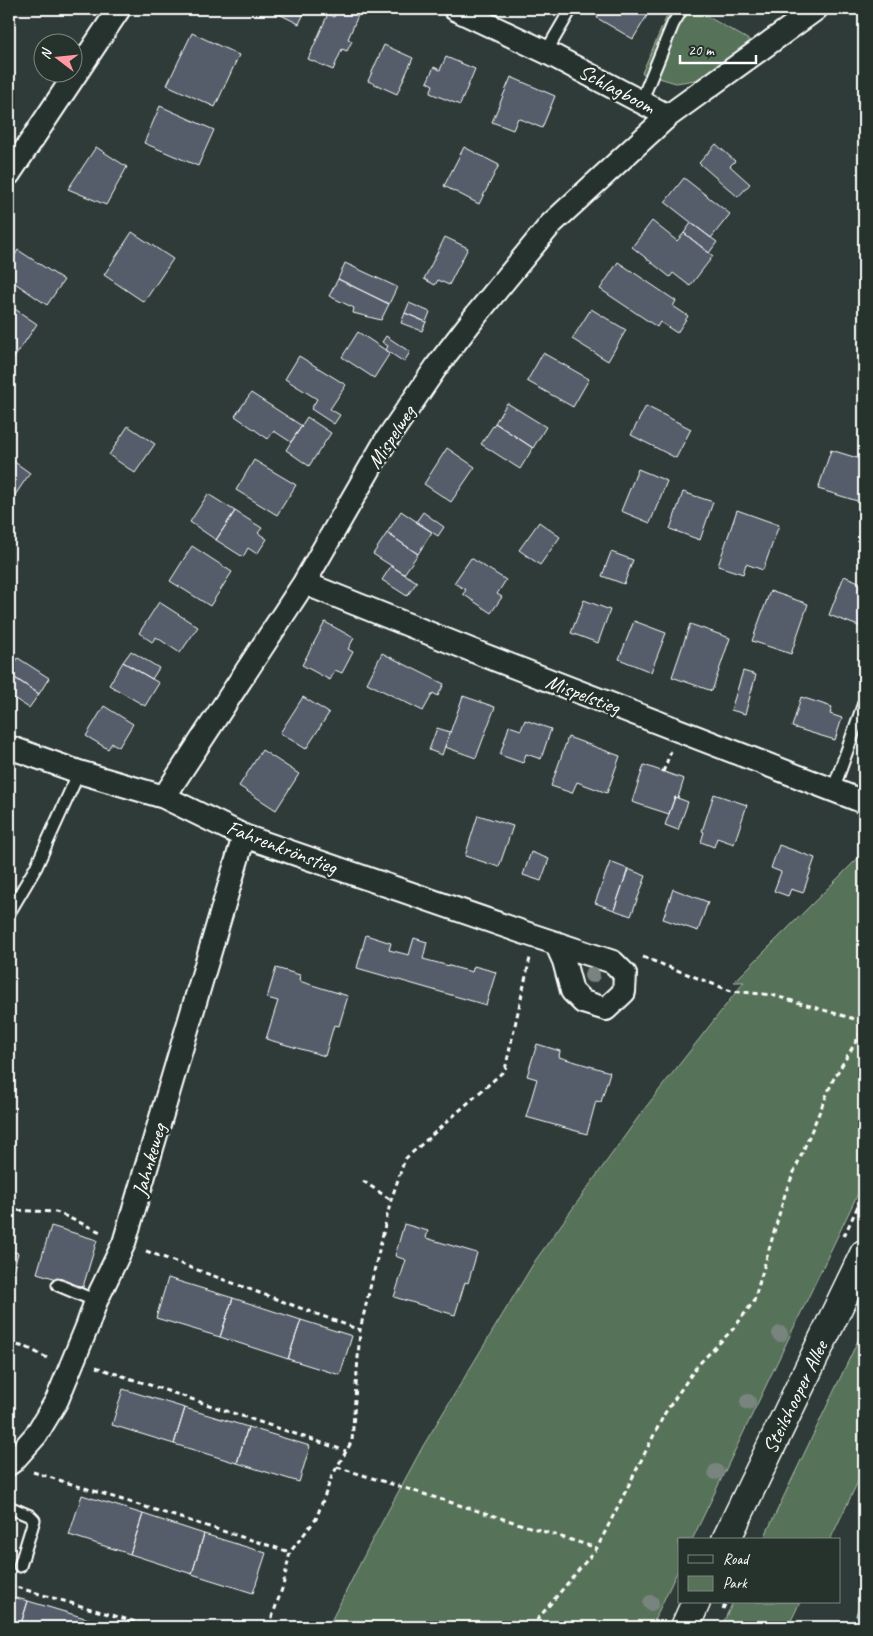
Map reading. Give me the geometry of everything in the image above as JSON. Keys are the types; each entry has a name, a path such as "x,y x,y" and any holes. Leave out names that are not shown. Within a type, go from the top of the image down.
{"main road":[{"name":"Steilshooper Allee","path":"727,1538 864,1254"},
{"path":"684,1627 695,1604"}],"street":[{"path":"9,174 119,9"},
{"name":"Schlagboom","path":"468,12 668,116 816,9"},
{"name":"Mispelweg","path":"164,797 304,583 385,442 437,366 551,224 668,116"},
{"name":"Mispelstieg","path":"304,583 481,654 864,802"},
{"name":"Fahrenkrönstieg","path":"9,747 79,772 164,797 244,836 613,962"},
{"name":"Jahnkeweg","path":"19,1468 13,1461 36,1435 57,1400 96,1301 124,1243 244,836"},
{"path":"556,944 564,961 572,991 583,1002 606,1009 624,992 625,974 613,962"}],"lane":[{"path":"546,52 571,9"},
{"path":"641,102 673,24 682,9"},
{"path":"833,790 864,703"},
{"path":"9,913 36,867 79,772"},
{"path":"58,1285 96,1301"},
{"path":"9,1507 30,1516 34,1520 20,1566"}],"path":[{"path":"274,1627 272,1618 283,1586 290,1552 316,1519 332,1476 352,1441 360,1330 391,1200 405,1159 504,1070 531,952 531,935"},
{"path":"613,962 627,951 731,991 772,994 858,1020 864,1020"},
{"path":"531,1627 597,1548 665,1413 697,1366 734,1328 754,1301 789,1183 833,1080 864,1028"},
{"path":"363,1181 391,1200"},
{"path":"9,1210 56,1212 124,1243 360,1330"},
{"path":"9,1343 346,1451"},
{"path":"337,1467 597,1548"},
{"path":"19,1468 290,1552"},
{"path":"9,1585 153,1627"}],"green space":[{"path":"670,9 694,9 751,41 702,79 676,83 642,73"},
{"path":"864,852 864,1181 693,1538 678,1538 678,1570 651,1627 328,1627 423,1446 535,1261 642,1112 744,982 734,982"},
{"path":"864,1328 864,1469 831,1538 764,1538"},
{"path":"732,1604 799,1604 788,1627 721,1627"}],"building":[{"path":"266,9 281,9 279,14"},
{"path":"281,9 306,9 299,24 279,14"},
{"path":"337,9 348,9 359,13 348,39 352,41 347,51 342,49 333,70 308,59 328,14 334,17"},
{"path":"603,9 651,9 633,39 597,18"},
{"path":"192,33 239,55 215,107 167,85"},
{"path":"384,45 413,58 397,94 368,81"},
{"path":"446,57 475,69 460,105 430,93 433,85 427,82 434,67 440,70"},
{"path":"511,77 555,96 542,128 518,118 513,130 492,122"},
{"path":"160,106 214,130 198,166 144,143"},
{"path":"716,144 735,161 730,166 750,184 738,197 699,163"},
{"path":"96,147 127,167 106,205 68,189"},
{"path":"464,147 499,165 479,204 444,186"},
{"path":"684,178 730,214 711,238 665,202"},
{"path":"652,221 677,241 684,233 713,256 690,286 673,273 670,277 632,247"},
{"path":"691,223 717,242 709,253 684,233"},
{"path":"132,232 173,259 144,302 104,275"},
{"path":"445,237 468,248 449,285 438,280 435,285 424,279"},
{"path":"18,250 64,280 47,305 9,279 9,265"},
{"path":"618,262 676,301 673,306 688,316 677,333 660,322 657,327 600,289"},
{"path":"345,263 397,287 389,304 338,279"},
{"path":"338,279 389,304 381,320 353,313 354,308 329,296"},
{"path":"409,303 430,312 426,322 405,313"},
{"path":"9,305 37,324 12,361 9,359"},
{"path":"591,309 626,330 608,361 572,339"},
{"path":"405,313 426,322 422,331 401,323"},
{"path":"358,332 390,353 374,378 342,357"},
{"path":"386,336 410,352 404,362 386,350 388,346 382,342"},
{"path":"543,353 589,379 573,407 527,381"},
{"path":"299,356 346,385 330,409 340,415 334,424 311,409 317,399 285,379"},
{"path":"251,393 302,426 291,442 274,431 268,439 235,416"},
{"path":"507,403 546,427 533,448 495,423"},
{"path":"646,406 691,429 676,458 631,435"},
{"path":"307,417 331,433 309,466 286,450"},
{"path":"495,423 533,448 520,469 481,444"},
{"path":"128,426 155,444 135,473 109,455"},
{"path":"447,448 475,467 451,502 424,484"},
{"path":"831,450 864,460 864,503 818,489"},
{"path":"9,458 30,473 11,501 9,499"},
{"path":"254,460 296,485 277,515 236,490"},
{"path":"638,469 667,481 650,523 621,511"},
{"path":"683,492 713,502 700,540 670,529"},
{"path":"208,494 235,511 216,540 190,522"},
{"path":"737,510 779,525 763,570 746,564 743,574 718,566"},
{"path":"235,511 262,528 258,533 267,539 257,554 248,548 243,557 216,540"},
{"path":"401,511 432,532 418,554 387,533"},
{"path":"423,512 444,527 438,536 416,522"},
{"path":"539,522 560,537 540,565 519,550"},
{"path":"387,533 418,554 404,574 373,554"},
{"path":"192,546 232,572 210,606 170,581"},
{"path":"611,552 633,560 624,584 602,576"},
{"path":"471,558 506,580 497,594 502,597 491,613 463,594 466,590 454,583"},
{"path":"391,566 417,582 407,596 382,580"},
{"path":"844,576 864,584 864,628 829,615"},
{"path":"770,591 808,604 791,654 752,641"},
{"path":"584,600 610,610 598,643 571,633"},
{"path":"159,602 198,627 180,653 156,637 152,642 139,633"},
{"path":"634,621 666,633 651,672 619,659"},
{"path":"325,622 354,638 348,649 353,652 342,673 335,670 330,680 302,665"},
{"path":"690,624 730,638 712,691 672,677"},
{"path":"131,651 159,668 152,679 123,662"},
{"path":"382,653 444,684 438,696 433,693 423,711 367,683"},
{"path":"18,658 49,678 39,694 9,674"},
{"path":"123,662 159,683 145,706 109,685"},
{"path":"743,671 756,675 745,714 731,710"},
{"path":"9,674 39,694 29,708 9,695"},
{"path":"463,696 495,707 476,758 445,747"},
{"path":"303,697 329,713 306,749 280,733"},
{"path":"801,697 832,707 830,714 842,718 835,740 792,727"},
{"path":"104,706 133,724 119,747 112,743 108,749 86,736"},
{"path":"525,720 551,729 541,759 526,754 523,763 500,755 509,726 521,730"},
{"path":"437,728 450,732 442,755 429,750"},
{"path":"568,737 620,756 607,793 577,782 572,793 551,786"},
{"path":"262,750 299,774 276,810 239,786"},
{"path":"644,765 684,779 678,798 675,797 669,814 632,802"},
{"path":"714,794 747,805 734,844 717,838 714,847 701,842 704,832 702,831"},
{"path":"675,797 688,802 678,830 665,825"},
{"path":"478,815 513,826 499,867 465,856"},
{"path":"779,845 815,858 803,893 791,889 788,896 774,891 781,872 771,868"},
{"path":"531,852 549,859 541,881 523,875"},
{"path":"610,862 628,869 614,910 595,903"},
{"path":"628,869 646,876 631,916 614,910"},
{"path":"673,889 708,902 698,931 663,919"},
{"path":"366,935 391,943 389,950 409,955 414,938 427,942 423,959 472,972 474,966 496,972 486,1005 357,968"},
{"path":"276,968 300,975 299,981 348,996 339,1026 334,1025 325,1056 266,1039 278,1001 267,998"},
{"path":"537,1044 560,1051 559,1057 610,1072 601,1102 596,1101 587,1134 526,1117 537,1079 527,1076"},
{"path":"404,1224 428,1231 426,1238 477,1253 468,1283 465,1282 455,1315 394,1297 406,1260 395,1256"},
{"path":"51,1226 97,1240 83,1287 37,1273"},
{"path":"9,1250 18,1253 9,1286"},
{"path":"168,1278 233,1298 220,1337 156,1318"},
{"path":"233,1298 301,1320 288,1359 220,1337"},
{"path":"301,1320 352,1336 340,1375 288,1359"},
{"path":"123,1389 185,1408 174,1444 112,1425"},
{"path":"185,1408 248,1427 237,1463 174,1444"},
{"path":"248,1427 310,1446 299,1482 237,1463"},
{"path":"82,1495 143,1514 130,1554 69,1535"},
{"path":"143,1514 204,1534 192,1574 130,1554"},
{"path":"204,1534 266,1553 253,1593 192,1574"},
{"path":"864,1587 864,1618 856,1616"},
{"path":"9,1596 28,1601 20,1627 9,1627"},
{"path":"28,1601 95,1621 93,1627 20,1627"},
{"path":"95,1621 116,1627 93,1627"}]}
